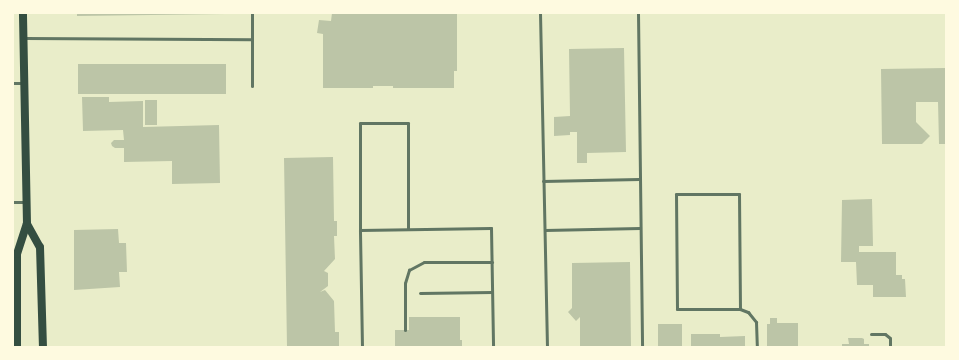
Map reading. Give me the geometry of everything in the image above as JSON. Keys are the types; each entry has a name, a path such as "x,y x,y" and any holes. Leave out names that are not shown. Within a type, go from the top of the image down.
{"main road":[{"path":"17,347 14,298 17,254 27,224 23,13"},
{"path":"27,224 40,248 44,347"}],"lane":[{"path":"252,13 252,86"},
{"path":"540,13 547,347"},
{"path":"638,13 642,347"},
{"path":"23,38 252,39"},
{"path":"13,83 24,83"},
{"path":"362,347 360,122 408,122 408,229"},
{"path":"544,181 639,179"},
{"path":"740,309 739,194 676,194 677,309 740,309 748,312 756,322 756,347"},
{"path":"13,202 27,202"},
{"path":"360,230 491,228 493,347"},
{"path":"545,230 640,228"},
{"path":"405,330 405,283 410,270 424,262 492,262"},
{"path":"420,293 492,292"},
{"path":"871,334 885,334 890,338 890,347"}],"building":[{"path":"77,13 225,13 225,14 77,16"},
{"path":"332,13 457,13 457,71 454,71 454,88 393,88 393,86 373,86 373,88 323,88 323,34 317,33 319,20 331,21"},
{"path":"624,48 626,152 587,153 587,163 577,163 577,132 570,132 570,135 554,136 554,117 570,116 569,49"},
{"path":"78,64 226,64 226,94 78,94"},
{"path":"946,68 946,144 939,144 938,102 916,102 916,122 930,136 922,144 882,144 881,69"},
{"path":"82,97 109,97 109,102 143,101 143,127 219,125 220,183 172,184 172,161 124,162 124,148 115,148 111,143 114,140 124,140 123,130 83,131"},
{"path":"145,100 157,100 157,125 145,125"},
{"path":"333,157 334,221 337,221 337,236 334,236 335,259 324,271 328,273 328,286 320,292 325,290 334,301 335,332 339,332 339,347 287,347 284,158"},
{"path":"872,199 873,246 859,246 859,252 896,252 896,275 902,275 902,279 905,279 906,297 873,297 873,285 857,285 856,262 841,262 842,200"},
{"path":"118,229 119,243 126,243 127,272 119,272 120,287 74,290 74,230"},
{"path":"630,262 631,347 580,347 580,317 576,321 568,312 572,308 572,263"},
{"path":"409,317 460,317 460,340 462,340 462,347 395,347 395,330 409,330"},
{"path":"770,318 777,318 777,323 798,323 798,347 767,347 767,324 770,324"},
{"path":"658,324 682,324 682,347 658,347"},
{"path":"691,334 720,334 720,337 745,336 745,347 691,347"},
{"path":"848,338 862,338 864,339 864,344 869,344 869,347 842,347 842,344 849,344"}]}
